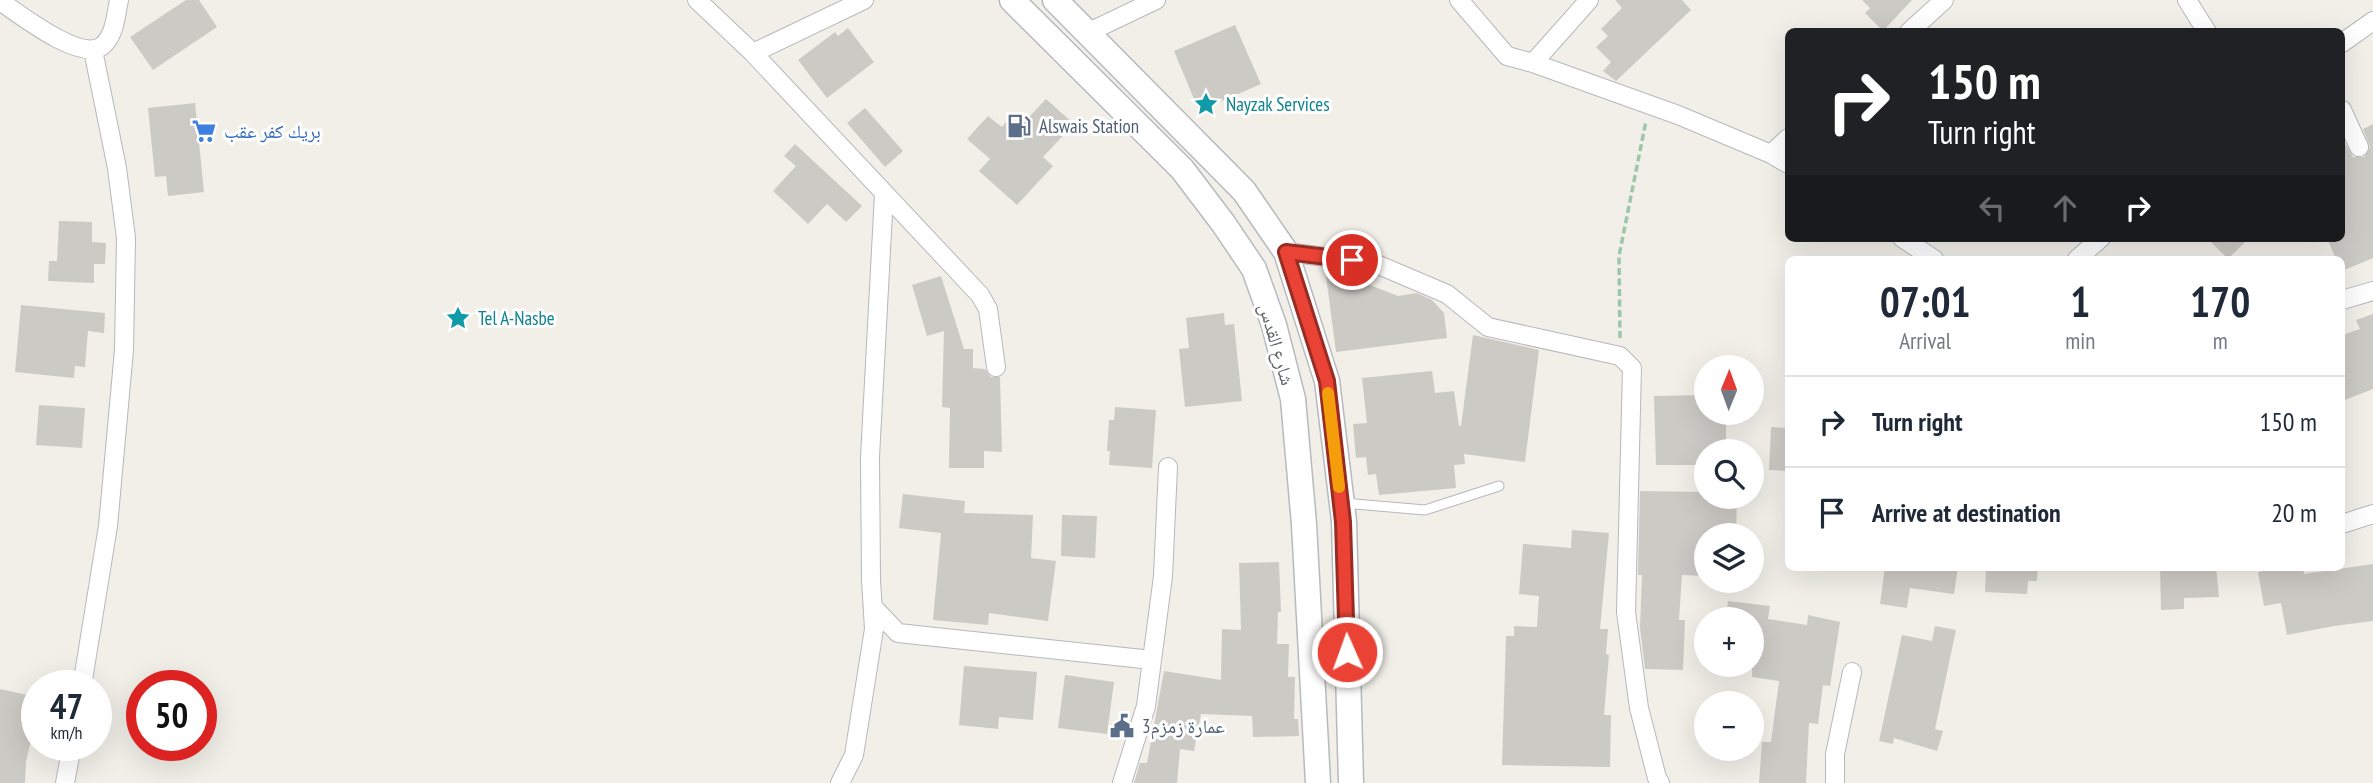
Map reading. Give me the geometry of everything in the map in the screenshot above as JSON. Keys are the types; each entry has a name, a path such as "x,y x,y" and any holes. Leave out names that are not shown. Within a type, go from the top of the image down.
{"main road":[{"name":"شارع القدس","path":"1012,0 1182,169 1254,269 1274,325 1293,399 1304,524 1318,783"},
{"name":"شارع القدس","path":"1055,0 1244,191 1286,252 1327,381 1341,503 1351,783"}],"street":[{"path":"0,1 44,31 74,46 93,50 109,38 119,0"},
{"path":"697,0 753,52 980,295 988,309 996,367"},
{"path":"753,52 863,0"},
{"path":"1087,33 1156,0"},
{"path":"1459,0 1507,56 1648,105 1771,154 1785,162"},
{"path":"1533,63 1589,0"},
{"path":"1913,28 1944,0"},
{"path":"2187,0 2204,28"},
{"path":"2345,41 2373,21"},
{"path":"85,670 108,526 124,350 126,250 117,168 93,50"},
{"path":"2345,117 2359,147"},
{"path":"1771,154 1785,141"},
{"path":"840,783 854,755 874,629 870,457 884,194"},
{"path":"1908,242 1929,256"},
{"path":"2080,256 2096,242"},
{"path":"1286,252 1374,263 1447,294 1488,327 1620,356 1632,368 1626,612 1639,708 1660,783"},
{"path":"2345,299 2373,291"},
{"path":"1122,783 1146,706 1163,576 1168,467"},
{"path":"2345,523 2373,514"},
{"path":"873,607 898,633 1152,660"},
{"path":"1835,783 1835,754 1852,672"},
{"path":"65,783 69,761"}],"lane":[{"path":"1341,503 1425,510 1499,485"}],"path":[{"path":"1620,356 1619,257 1648,105"}],"building":[{"path":"186,0 199,0 217,27 153,70 130,37"},
{"path":"1615,0 1682,0 1691,10 1616,81 1603,71 1611,62 1596,47 1608,36 1601,29 1622,8"},
{"path":"1862,0 1912,0 1886,28 1880,28 1865,13 1870,8"},
{"path":"1235,25 1261,84 1199,111 1174,51"},
{"path":"848,28 874,62 827,98 798,60 835,32 838,36"},
{"path":"1046,99 1074,124 1043,157 1053,166 1017,205 979,171 990,159 967,139 988,116 1002,127 1006,122 1016,131"},
{"path":"195,103 204,192 168,196 166,176 155,177 148,108"},
{"path":"865,108 903,151 885,167 847,123"},
{"path":"2373,124 2373,258 2345,270 2345,256 2335,256 2329,242 2345,242 2345,143 2353,157 2364,157 2370,147 2363,129"},
{"path":"795,144 862,206 846,222 827,204 808,224 773,191 796,166 784,156"},
{"path":"59,221 92,222 92,242 106,243 105,264 94,264 94,283 48,281 49,261 57,261"},
{"path":"2211,242 2245,242 2231,256 2225,256"},
{"path":"1325,268 1355,272 1367,284 1398,296 1417,293 1432,300 1444,313 1447,338 1336,352"},
{"path":"941,276 964,349 973,349 973,368 985,369 991,377 1000,377 1002,452 984,451 984,468 949,468 950,408 942,407 944,331 927,336 912,285"},
{"path":"21,305 105,313 104,333 88,331 85,367 75,366 74,378 15,372"},
{"path":"1224,313 1225,325 1234,324 1242,401 1185,407 1179,349 1189,348 1186,318"},
{"path":"2373,314 2373,389 2345,400 2345,334 2360,329 2356,320"},
{"path":"1473,335 1539,350 1525,462 1464,454 1465,464 1454,465 1456,488 1379,495 1376,474 1368,475 1366,457 1356,458 1353,424 1367,423 1362,378 1432,371 1435,393 1454,391 1461,426"},
{"path":"1694,395 1694,425 1726,425 1726,439 1694,439 1694,465 1656,465 1654,396"},
{"path":"39,405 85,408 82,448 36,445"},
{"path":"1115,407 1156,410 1152,468 1109,465 1109,420 1114,420"},
{"path":"1771,427 1785,428 1785,471 1769,470"},
{"path":"1640,491 1694,492 1694,509 1737,509 1736,523 1694,523 1694,576 1682,575 1679,620 1685,620 1683,670 1645,669 1640,628 1642,575 1638,575"},
{"path":"903,494 965,501 964,513 1033,515 1031,558 1056,561 1048,621 989,613 988,625 933,620 941,533 899,528"},
{"path":"1062,515 1097,516 1095,558 1061,556"},
{"path":"1572,530 1609,533 1600,629 1608,629 1606,654 1609,655 1604,715 1611,715 1610,767 1502,765 1506,636 1514,636 1514,626 1537,627 1539,596 1519,594 1523,544 1571,548"},
{"path":"1279,562 1281,612 1278,612 1277,644 1289,644 1288,677 1295,677 1294,719 1298,719 1299,736 1253,737 1252,716 1201,714 1194,751 1180,749 1177,783 1134,783 1140,763 1147,763 1164,671 1221,680 1222,629 1241,630 1239,563"},
{"path":"2373,564 2373,621 2287,635 2281,603 2264,606 2258,572 2304,571 2304,574 2345,571 2345,568"},
{"path":"1884,571 1957,571 1954,594 1910,588 1907,608 1880,604"},
{"path":"1986,571 2038,571 2037,581 2028,581 2027,594 1985,592"},
{"path":"2160,571 2216,571 2219,597 2184,598 2184,609 2161,610"},
{"path":"1728,601 1770,606 1768,619 1807,625 1808,615 1840,622 1830,686 1823,685 1818,724 1809,723 1806,783 1759,783 1761,761 1764,761 1764,742 1771,742 1779,681 1752,677 1764,677 1764,607 1727,607"},
{"path":"1935,626 1956,630 1935,729 1943,731 1937,751 1894,738 1893,744 1879,741 1902,635 1932,641"},
{"path":"964,666 1037,672 1033,720 999,717 998,729 959,725"},
{"path":"1065,675 1114,682 1107,734 1058,728"},
{"path":"0,689 21,694 21,761 26,761 25,783 0,783"}],"slow traffic":[{"path":"1328,393 1339,487"}],"place":[{"name":"Nayzak Services","path":"1206,104"},
{"name":"Alswais Station","path":"1019,126"},
{"name":"بريك كفر عقب","path":"204,131"},
{"name":"Tel A-Nasbe","path":"458,318"},
{"name":"عمارة زمزم3","path":"1122,726"}],"route":[{"path":"1347,652 1343,522 1327,381 1286,252 1352,260"}]}
